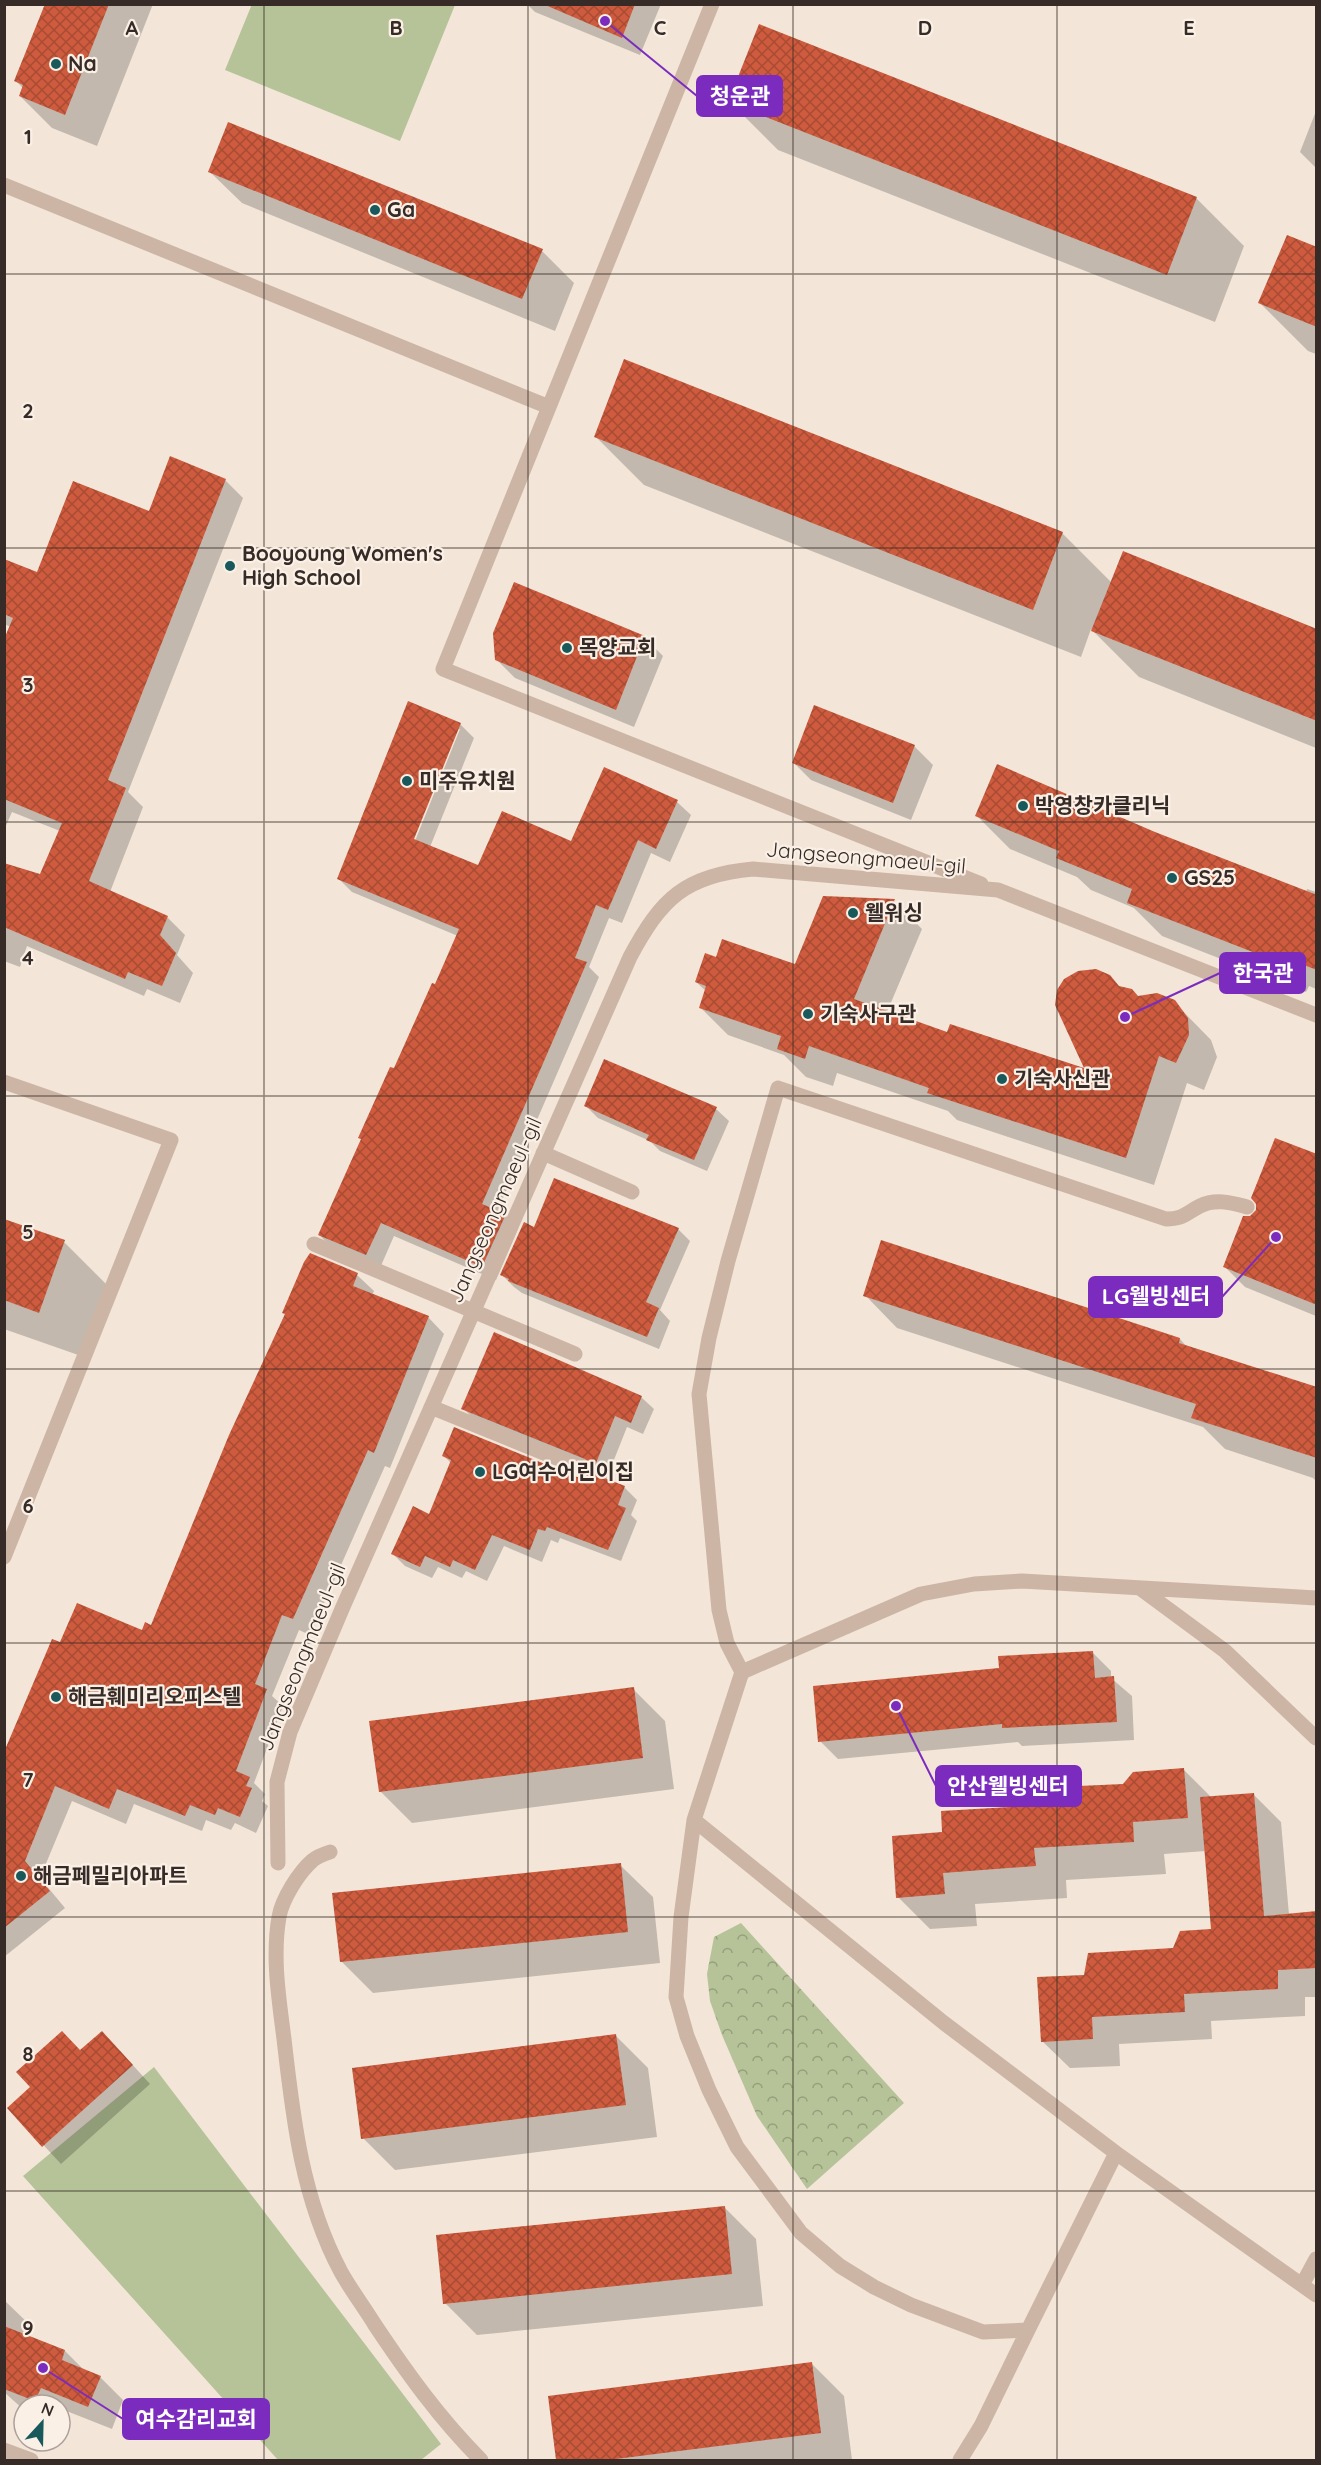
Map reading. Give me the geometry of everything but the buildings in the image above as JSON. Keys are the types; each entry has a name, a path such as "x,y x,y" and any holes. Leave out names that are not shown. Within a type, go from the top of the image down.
{"street":[{"path":"4,185 549,407 712,4"},
{"name":"Jangseongmaeul-gil","path":"549,407 443,669 1317,1015"},
{"name":"Jangseongmaeul-gil","path":"278,1863 277,1782 290,1732 543,1153 640,938 651,920 674,895 700,879 727,872 753,869 998,890"},
{"path":"4,1082 171,1140 4,1557"},
{"path":"1028,2330 983,2332 911,2306 874,2288 840,2266 801,2233 737,2146 709,2090 687,2036 676,1997 679,1936 694,1820 742,1672 726,1643 719,1610 699,1394 709,1338 728,1262 778,1088 1166,1219 1182,1218 1202,1204 1220,1202 1247,1207"},
{"path":"543,1153 632,1192"},
{"path":"314,1244 575,1354"},
{"path":"431,1407 581,1468"},
{"path":"742,1672 921,1594 974,1584 1022,1581 1317,1598"},
{"path":"1140,1588 1225,1651 1317,1738"},
{"path":"694,1820 944,2023 1116,2153 1317,2295"},
{"path":"330,1852 314,1859 287,1896 279,1915 275,1959 294,2123 307,2185 325,2236 341,2271 358,2299 401,2366 433,2408 481,2460"},
{"path":"960,2460 981,2426 1116,2153"},
{"path":"1302,2285 1317,2259"},
{"path":"4,2450 31,2460"}],"green space":[{"path":"252,4 455,5 400,141 225,70"},
{"path":"741,1923 904,2103 807,2189 757,2116 710,2001 707,1974 714,1937"},
{"path":"154,2067 441,2444 421,2460 278,2460 23,2176"}],"place":[{"name":"청운관","path":"605,21"},
{"name":"Na","path":"56,64"},
{"name":"Ga","path":"375,210"},
{"name":"Booyoung Women's High School","path":"230,566"},
{"name":"목양교회","path":"567,648"},
{"name":"미주유치원","path":"407,781"},
{"name":"박영창카클리닉","path":"1023,806"},
{"name":"GS25","path":"1172,878"},
{"name":"웰워싱","path":"853,913"},
{"name":"기숙사구관","path":"808,1014"},
{"name":"한국관","path":"1125,1017"},
{"name":"기숙사신관","path":"1002,1079"},
{"name":"LG웰빙센터","path":"1276,1237"},
{"name":"LG여수어린이집","path":"480,1472"},
{"name":"해금훼미리오피스텔","path":"56,1697"},
{"name":"안산웰빙센터","path":"896,1706"},
{"name":"해금페밀리아파트","path":"21,1876"},
{"name":"여수감리교회","path":"43,2368"}]}
